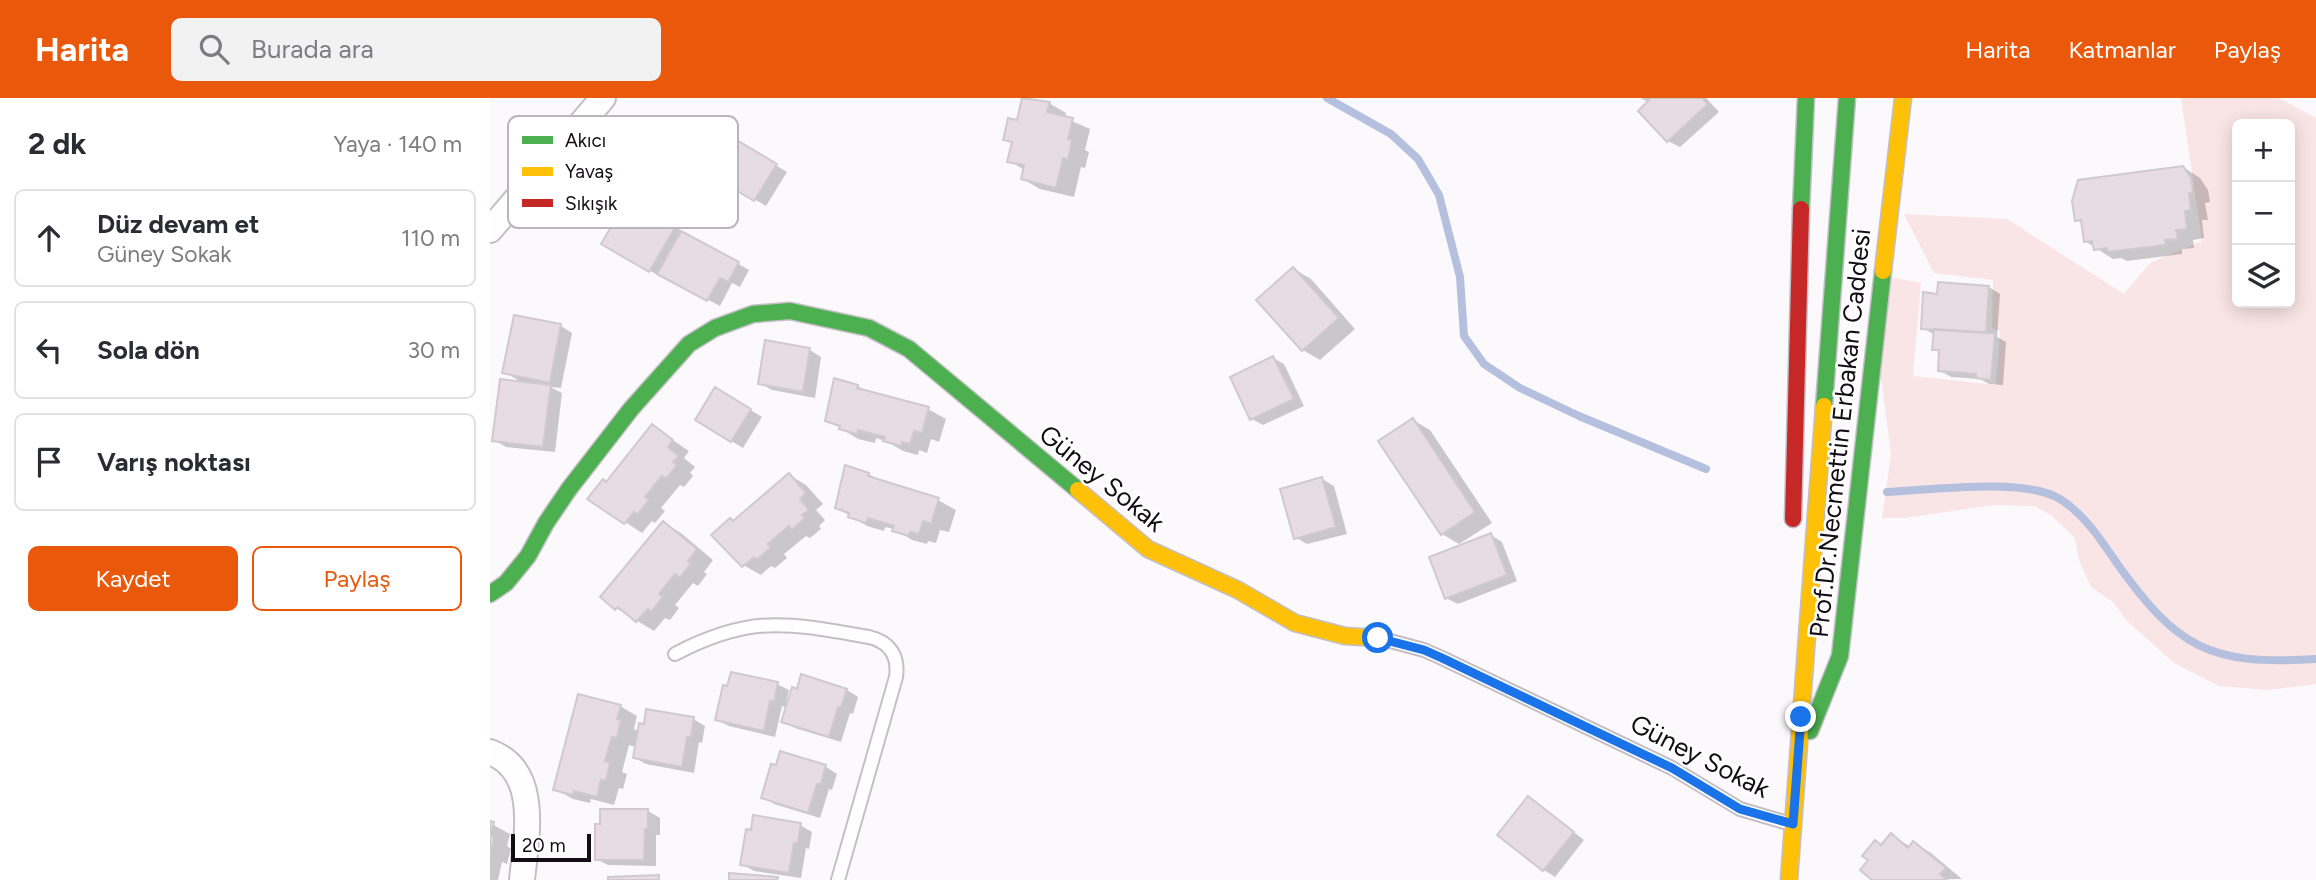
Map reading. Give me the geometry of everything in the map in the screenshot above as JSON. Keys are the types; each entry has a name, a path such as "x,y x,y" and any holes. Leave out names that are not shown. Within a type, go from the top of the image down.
{"main road":[{"name":"Prof.Dr.Necmettin Erbakan Caddesi","path":"1793,534 1806,98"},
{"name":"Prof.Dr.Necmettin Erbakan Caddesi","path":"1789,880 1847,98"},
{"name":"Prof.Dr.Necmettin Erbakan Caddesi","path":"1796,767 1840,656 1903,98"},
{"name":"Güney Sokak","path":"490,594 506,583 528,556 569,489 631,409 689,344 715,328 754,314 790,311 869,328 909,349 1148,549 1238,590 1295,623 1345,636 1378,638"},
{"name":"Prof.Dr.Necmettin Erbakan Caddesi","path":"1789,658 1796,767"}],"street":[{"path":"588,116 603,98"},
{"path":"490,230 508,209"},
{"path":"490,752 516,771 526,796 522,880"}],"lane":[{"path":"675,654 727,631 774,624 798,624 869,637 886,644 892,651 896,659 896,677 838,880"},
{"name":"Güney Sokak","path":"1378,638 1424,650 1589,727 1672,768 1740,809 1793,824"}],"shaded area":[{"path":"2181,98 2279,98 2316,118 2316,684 2268,690 2219,686 2174,663 2126,620 2113,602 2091,587 2079,560 2075,538 2052,516 2035,506 1994,505 1905,518 1882,518 1891,454 1880,370 1886,276 1921,283 1913,376 1996,385 2000,331 1992,328 1993,280 1934,273 1904,214 2007,219 2124,294 2150,263 2202,241"}],"building":[{"path":"1022,98 1050,102 1047,112 1073,118 1068,139 1072,140 1068,160 1063,158 1056,188 1021,179 1024,165 1007,162 1012,142 1003,140 1008,118 1017,120"},
{"path":"1651,98 1702,98 1708,104 1667,142 1638,111"},
{"path":"738,141 777,164 754,201 738,191"},
{"path":"2183,166 2191,178 2193,193 2189,193 2191,210 2185,211 2187,229 2176,230 2178,239 2165,240 2166,245 2108,252 2107,248 2094,250 2092,241 2084,242 2081,220 2075,221 2072,201 2078,180"},
{"path":"610,228 675,228 649,272 601,244"},
{"path":"681,231 739,262 728,282 720,278 707,301 657,274"},
{"path":"1293,267 1339,318 1302,351 1256,300"},
{"path":"1938,282 1989,286 1986,333 1921,329 1923,292 1937,294"},
{"path":"514,315 561,324 550,383 502,373"},
{"path":"1934,329 1995,333 1991,380 1976,378 1976,374 1938,371 1939,350 1932,350"},
{"path":"765,340 810,348 803,392 758,384"},
{"path":"1273,356 1294,399 1250,420 1230,377"},
{"path":"834,378 858,385 857,388 929,407 922,433 914,431 910,444 902,442 901,446 883,441 885,437 858,430 857,434 839,429 840,426 825,421"},
{"path":"500,379 551,385 543,447 492,441"},
{"path":"715,387 751,409 731,442 695,420"},
{"path":"1413,418 1475,512 1441,535 1378,441"},
{"path":"652,424 673,440 668,447 679,456 673,462 677,465 666,479 662,476 645,497 649,500 637,515 634,512 624,524 587,499 603,479 606,482"},
{"path":"845,465 869,473 868,476 939,498 931,524 923,521 919,534 910,532 909,536 892,531 894,526 868,518 866,523 848,517 849,513 835,508"},
{"path":"789,473 806,493 800,499 809,510 802,515 805,518 792,530 789,526 768,544 771,547 757,560 754,557 742,567 711,535 730,518 733,521"},
{"path":"1322,477 1336,527 1294,539 1280,489"},
{"path":"663,521 697,549 680,578 675,574 659,594 663,597 651,612 648,609 636,622 618,607 615,610 600,597"},
{"path":"1491,533 1507,575 1445,599 1429,557"},
{"path":"731,672 778,682 774,702 770,701 764,731 715,720 723,685 727,686"},
{"path":"801,674 847,689 841,708 838,707 829,737 781,722 792,687 797,689"},
{"path":"578,694 621,705 617,719 621,720 617,738 612,737 605,761 610,763 606,781 601,780 597,797 574,791 573,795 553,790"},
{"path":"646,709 694,717 691,737 687,737 682,767 633,758 639,723 644,724"},
{"path":"780,751 826,765 808,813 761,798 771,764 776,765"},
{"path":"1528,796 1574,832 1543,871 1497,835"},
{"path":"600,809 648,809 644,860 595,860 595,824 600,824"},
{"path":"753,815 801,823 798,843 794,843 789,873 740,865 746,829 751,830"},
{"path":"1891,833 1908,848 1913,841 1946,868 1940,874 1947,880 1872,880 1860,870 1868,860 1862,856 1875,840 1881,845"},
{"path":"490,836 494,837 490,855"},
{"path":"729,873 778,877 777,880 729,880"},
{"path":"659,875 659,880 608,880 608,877"}],"waterway":[{"path":"1327,98 1391,134 1418,159 1439,195 1460,277 1464,336 1484,364 1520,388 1579,416 1706,469"},
{"path":"1887,492 1976,486 2024,488 2044,492 2060,499 2077,512 2158,614 2178,632 2199,645 2222,654 2249,659 2316,659"}],"traffic: fast":[{"path":"1801,209 1806,98"},
{"path":"1824,406 1847,98"},
{"path":"1810,731 1840,656 1883,271"},
{"path":"490,594 506,583 528,556 569,489 631,409 689,344 715,328 753,314 790,311 869,328 909,349 1078,490"}],"traffic: slow":[{"path":"1883,271 1903,98"},
{"path":"1789,880 1824,406"},
{"path":"1078,490 1148,549 1238,590 1295,623 1345,636 1378,638"}],"traffic: jam":[{"path":"1793,519 1801,209"}],"route":[{"path":"1378,638 1424,650 1601,733 1672,768 1740,809 1793,824 1801,717"}]}
